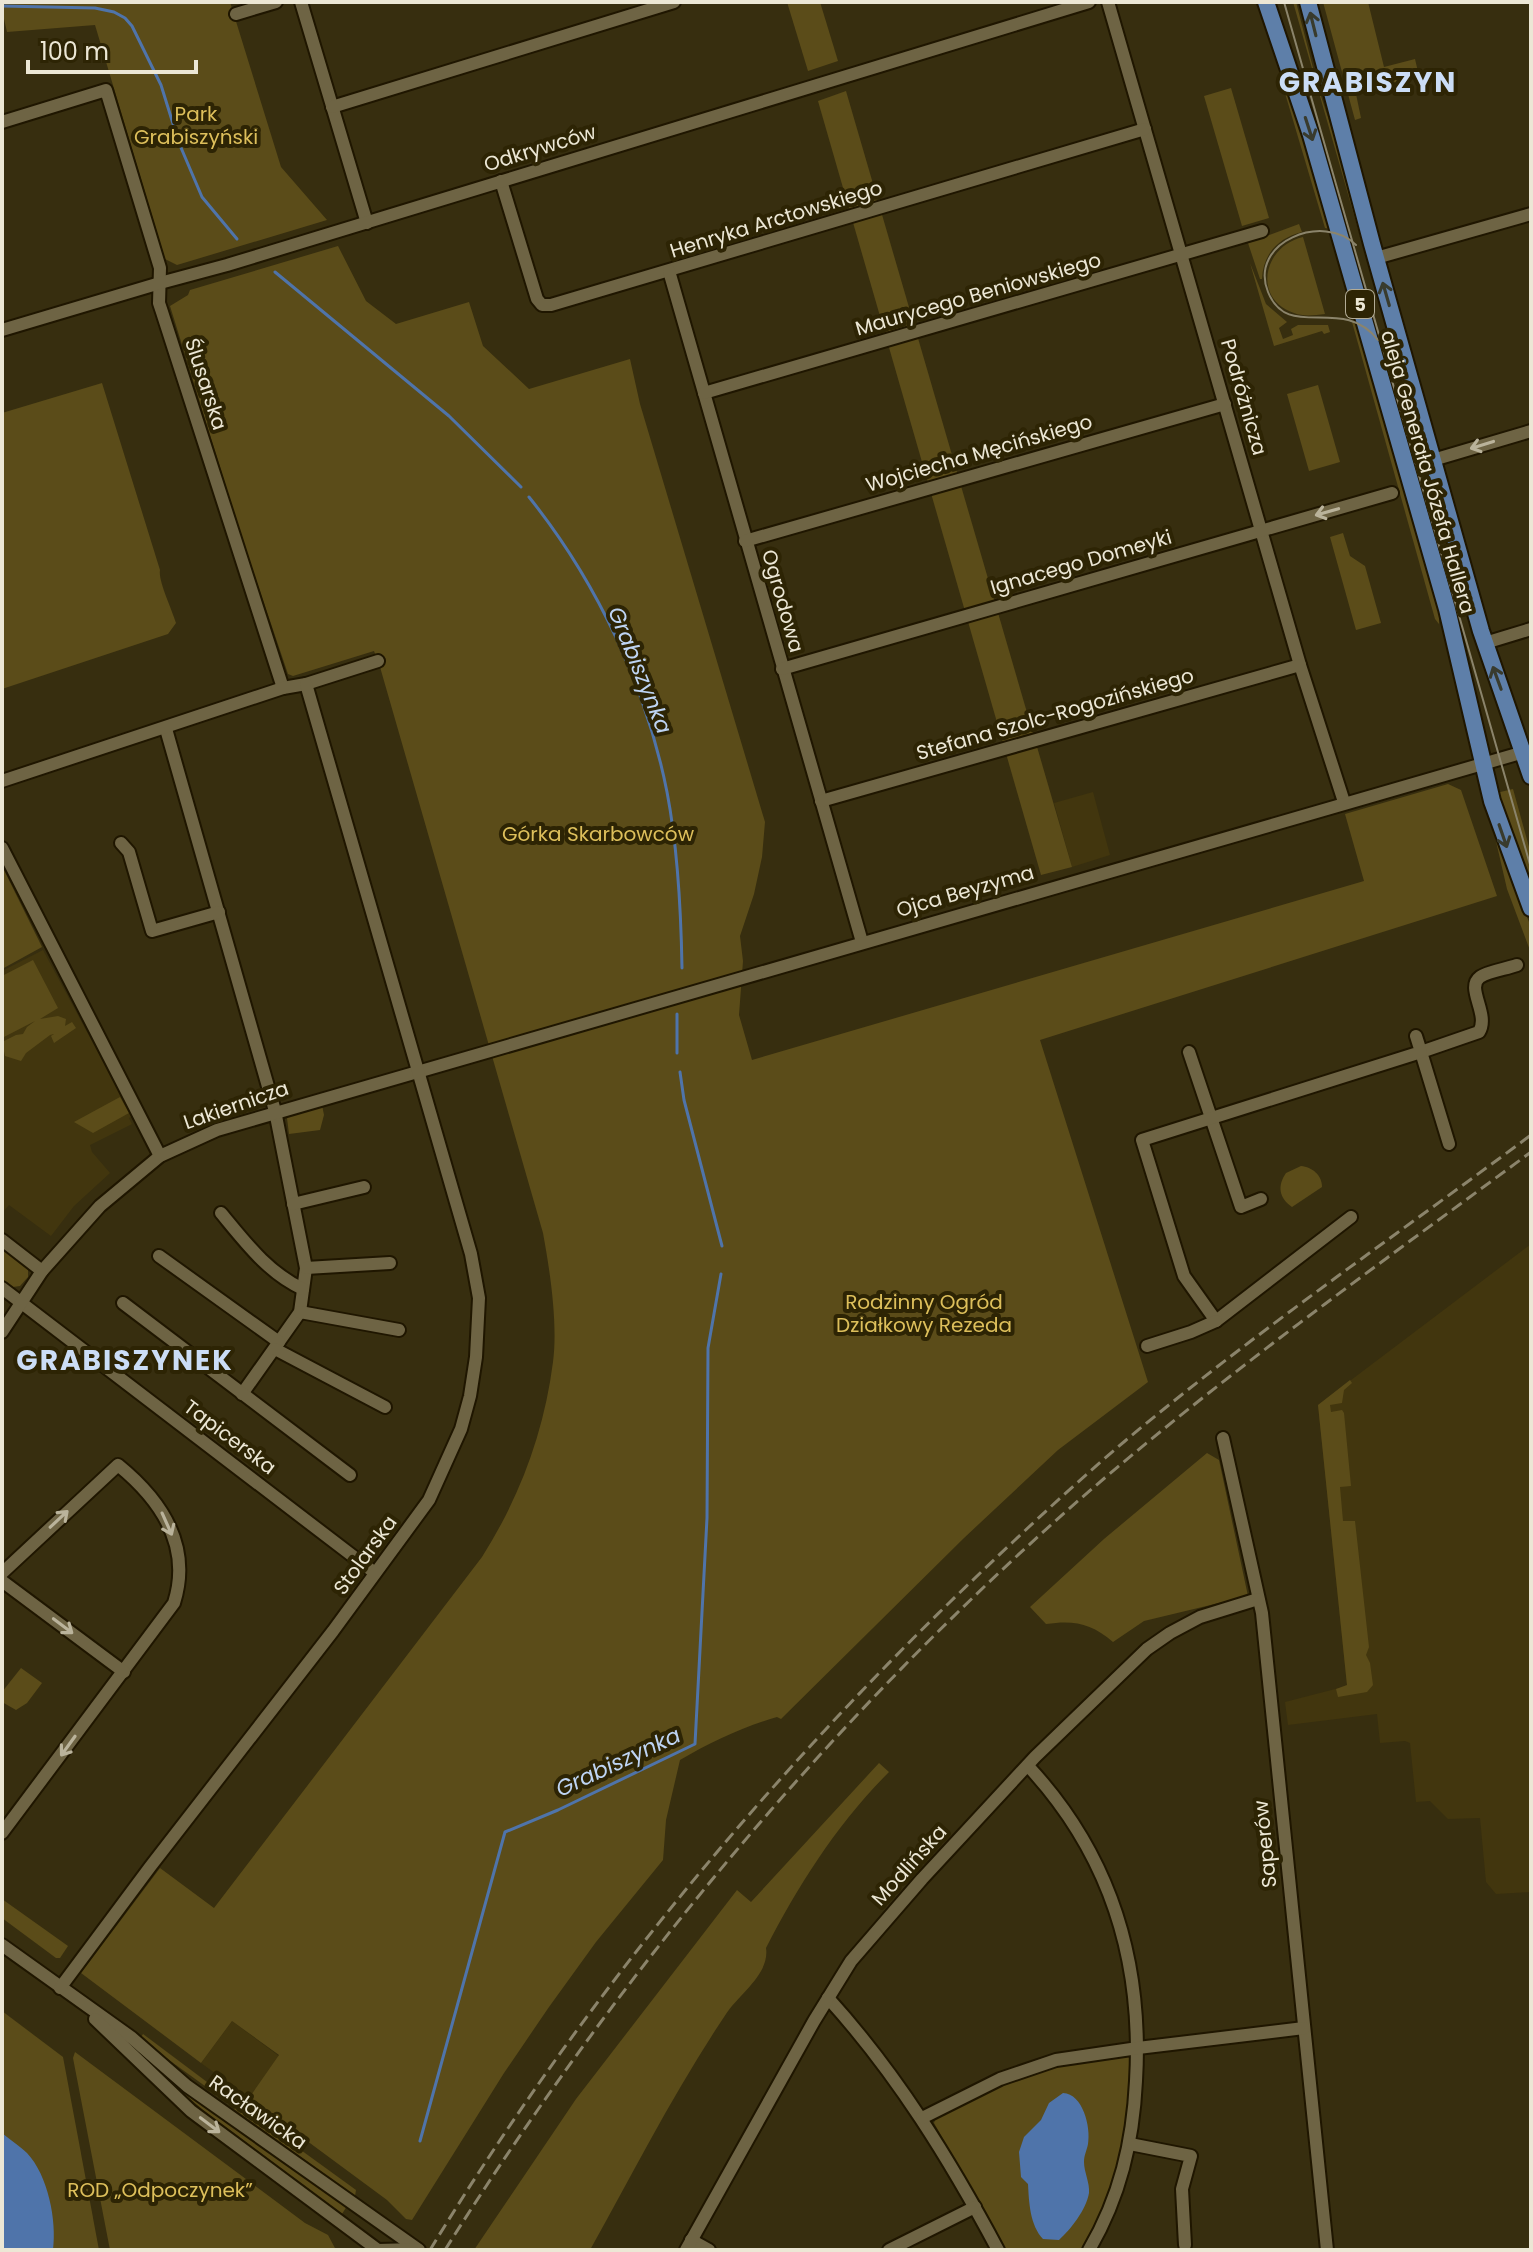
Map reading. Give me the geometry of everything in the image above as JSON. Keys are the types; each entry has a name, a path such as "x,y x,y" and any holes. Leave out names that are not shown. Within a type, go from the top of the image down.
{"main road":[{"name":"aleja Generała Józefa Hallera","path":"1266,2 1311,135 1447,609 1502,833 1531,908"},
{"name":"aleja Generała Józefa Hallera","path":"1308,2 1376,258 1485,643 1531,776"}],"street":[{"path":"236,14 276,2"},
{"path":"301,2 367,223"},
{"path":"332,107 674,2"},
{"name":"Odkrywców","path":"2,330 367,223 1089,2"},
{"name":"Podróżnicza","path":"1108,2 1300,665 1344,802"},
{"name":"Ślusarska","path":"2,122 106,90 160,268 159,303 283,688"},
{"name":"Henryka Arctowskiego","path":"501,181 537,299 542,305 586,296 1145,129"},
{"path":"1376,258 1531,214"},
{"name":"Maurycego Beniowskiego","path":"704,393 1262,231"},
{"name":"Ogrodowa","path":"669,271 862,942"},
{"name":"Wojciecha Męcińskiego","path":"745,541 1225,404"},
{"path":"1433,460 1531,431"},
{"name":"Ignacego Domeyki","path":"782,669 1392,493"},
{"path":"1485,643 1531,629"},
{"path":"2,781 283,688 306,684 378,661"},
{"name":"Stefana Szolc-Rogozińskiego","path":"821,801 1300,665"},
{"path":"306,684 418,1070"},
{"path":"166,729 275,1111 306,1268 300,1312 242,1394"},
{"name":"Ojca Beyzyma","path":"418,1070 1524,752"},
{"path":"121,843 129,852 152,931 219,912"},
{"path":"2,848 160,1156"},
{"path":"1216,1321 1184,1276 1142,1140 1479,1032 1484,1020 1475,990 1476,982 1482,976 1517,965"},
{"path":"1416,1036 1449,1144"},
{"path":"1189,1052 1241,1207 1261,1199"},
{"name":"Lakiernicza","path":"2,1332 42,1271 100,1206 160,1156 217,1130 418,1070"},
{"name":"Stolarska","path":"60,1988 429,1500 461,1429 476,1357 479,1298 471,1254 418,1070"},
{"path":"293,1204 364,1187"},
{"path":"221,1213 259,1258 283,1279 303,1289"},
{"path":"1147,1346 1216,1321 1351,1217"},
{"path":"2,1240 42,1271"},
{"path":"159,1256 277,1345 385,1407"},
{"path":"306,1268 390,1263"},
{"name":"Tapicerska","path":"2,1288 375,1573"},
{"path":"123,1303 350,1475"},
{"path":"300,1312 399,1330"},
{"name":"Saperów","path":"1223,1438 1258,1599 1269,1673 1327,2250"},
{"path":"2,1573 118,1465 144,1488 168,1521 181,1570 174,1603 2,1833"},
{"path":"2,1581 124,1672"},
{"name":"Modlińska","path":"688,2245 851,1961 922,1879 1028,1766 1147,1649 1200,1617 1258,1599"},
{"path":"1028,1766 1085,1841 1111,1896 1130,1957 1138,2048 1130,2144 1120,2187 1089,2250"},
{"name":"Racławicka","path":"2,1945 132,2038 187,2086 418,2250"},
{"path":"828,1998 876,2054 922,2118 998,2250"},
{"name":"Racławicka","path":"79,2001 191,2111 378,2250"},
{"path":"922,2118 964,2095 1056,2060 1304,2028"},
{"path":"151,2074 156,2065 165,2066"},
{"path":"1130,2144 1191,2156 1182,2189 1185,2245"},
{"path":"889,2250 975,2207"},
{"path":"368,2215 378,2250 418,2250"},
{"path":"688,2245 709,2250"}],"shaded area":[{"path":"1093,792 1110,855 1072,867 1054,803"},
{"path":"43,950 132,1116 129,1118 132,1124 90,1145 92,1152 110,1173 74,1206 51,1236 9,1205 2,1213 2,971"},
{"path":"1531,1244 1531,1892 1496,1894 1486,1882 1480,1818 1448,1819 1430,1801 1416,1802 1410,1743 1380,1743 1377,1714 1288,1725 1285,1702 1347,1686 1318,1405"},
{"path":"232,2021 279,2056 249,2098 201,2063"}],"green space":[{"name":"Park Grabiszyński","path":"2,2 230,2 281,167 327,220 177,265 165,259 95,25 7,32 2,20"},
{"path":"787,2 820,2 838,61 808,71"},
{"path":"1293,2 1296,2 1318,87 1341,157 1446,529 1443,526"},
{"path":"1323,2 1368,2 1384,67 1415,59 1419,76 1356,94 1361,118 1355,120"},
{"path":"1279,73 1287,87 1331,229 1325,228"},
{"path":"1231,88 1269,218 1242,226 1204,96"},
{"path":"846,91 1072,867 1041,875 818,101"},
{"path":"1299,224 1302,232 1286,238 1273,248 1260,279 1248,243"},
{"path":"1303,237 1325,314 1294,313 1281,306 1268,285 1268,273 1279,251 1289,242"},
{"path":"338,246 366,301 396,324 469,302 483,346 529,389 630,359 640,404 765,822 754,894 740,936 743,961 739,1015 752,1060 1364,881 1345,814 1448,784 1461,790 1497,896 1040,1040 1148,1382 1058,1450 781,1719 777,1717 740,1730 680,1760 666,1820 663,1860 596,1942 549,2007 412,2220 406,2219 387,2200 249,2098 279,2055 232,2021 201,2063 81,1973 160,1868 214,1908 482,1557 508,1511 537,1439 553,1362 554,1315 543,1233 380,667 374,651 293,676 288,674 170,306 188,295 190,290"},
{"path":"1250,263 1266,304 1287,322 1279,328 1283,339 1293,335 1291,329 1298,325 1328,325 1330,332 1324,334 1322,331 1274,346"},
{"path":"1352,322 1359,326 1439,609 1439,624 1435,619"},
{"path":"102,383 176,623 168,634 2,689 2,413"},
{"path":"1318,385 1340,462 1309,471 1287,394"},
{"path":"1343,533 1350,556 1365,566 1381,623 1356,630 1330,537"},
{"path":"1513,789 1531,854 1531,892 1496,793"},
{"path":"1495,837 1531,927 1531,953 1507,889"},
{"path":"2,866 42,947 2,969"},
{"path":"33,960 58,1008 40,1019 58,1016 66,1019 65,1026 72,1022 76,1028 54,1043 51,1036 54,1034 50,1035 26,1053 21,1061 5,1056 2,1042 23,1034 35,1021 2,1038 2,976"},
{"path":"120,1097 129,1113 93,1133 74,1122"},
{"path":"322,1105 324,1115 320,1130 289,1134 287,1118 290,1115"},
{"path":"1301,1166 1316,1172 1322,1187 1292,1207 1282,1196 1281,1183 1286,1173"},
{"path":"2,1247 28,1269 28,1277 20,1286 13,1287 2,1279"},
{"path":"1350,1380 1352,1383 1344,1390 1342,1403 1330,1405 1331,1412 1342,1410 1344,1413 1351,1486 1340,1487 1343,1521 1355,1521 1369,1647 1366,1655 1373,1685 1367,1692 1338,1697 1336,1689 1347,1685 1318,1405"},
{"path":"1207,1453 1219,1460 1248,1596 1144,1621 1113,1642 1082,1624 1046,1624 1030,1607 1104,1539"},
{"path":"21,1668 42,1683 27,1703 16,1710 2,1702 2,1692"},
{"path":"879,1763 889,1772 852,1812 806,1878 766,1948 759,1975 726,2014 689,2072 590,2250 474,2250 576,2099 737,1890 751,1902"},
{"path":"2,1899 68,1946 60,1958 2,1918"},
{"path":"2,2011 63,2057 99,2250 2,2250"},
{"path":"143,2034 231,2100 230,2102 140,2039"},
{"name":"ROD „Odpoczynek”","path":"75,2052 305,2223 328,2235 336,2250 110,2250 73,2058"},
{"path":"1124,2054 1131,2059 1133,2066 1122,2157 1097,2225 1082,2250 1006,2250 934,2123 937,2115 1005,2083 1051,2067"},
{"path":"161,2071 347,2206 342,2214 203,2110"},
{"path":"239,2105 356,2190 355,2196 234,2109"}],"water":[{"path":"1063,2093 1076,2099 1087,2121 1089,2137 1084,2162 1089,2193 1081,2212 1064,2236 1059,2240 1043,2239 1033,2220 1028,2184 1021,2177 1019,2152 1024,2137 1041,2120 1049,2103"},
{"path":"2,2133 27,2153 46,2186 54,2226 53,2250 2,2250"}],"waterway":[{"name":"Grabiszynka","path":"2,6 95,8 125,18 161,85 179,143 202,197 237,239"},
{"name":"Grabiszynka","path":"275,272 449,416 521,487"},
{"name":"Grabiszynka","path":"529,497 554,530 597,600 616,637 646,713 658,752 674,835 682,968"},
{"name":"Grabiszynka","path":"677,1014 677,1053"},
{"name":"Grabiszynka","path":"680,1072 684,1100 722,1246"},
{"name":"Grabiszynka","path":"420,2141 505,1832 695,1744 707,1518 708,1348 721,1274"}],"tram line":[{"path":"1284,2 1531,868"},
{"path":"1356,245 1342,235 1326,231 1292,237 1279,246 1269,259 1265,274 1268,292 1277,307 1289,314 1348,320 1364,327 1378,340"}],"railway":[{"path":"430,2250 544,2076 605,1992 736,1830 876,1676 1015,1540 1125,1441 1275,1323 1531,1135"},
{"path":"445,2250 512,2147 657,1948 816,1759 900,1670 988,1583 1133,1454 1302,1322 1531,1152"}],"district":[{"name":"GRABISZYN","path":"1368,82"},
{"name":"GRABISZYNEK","path":"125,1360"}],"park label":[{"name":"Górka Skarbowców","path":"598,834"},
{"name":"Rodzinny Ogród Działkowy Rezeda","path":"924,1314"}]}
